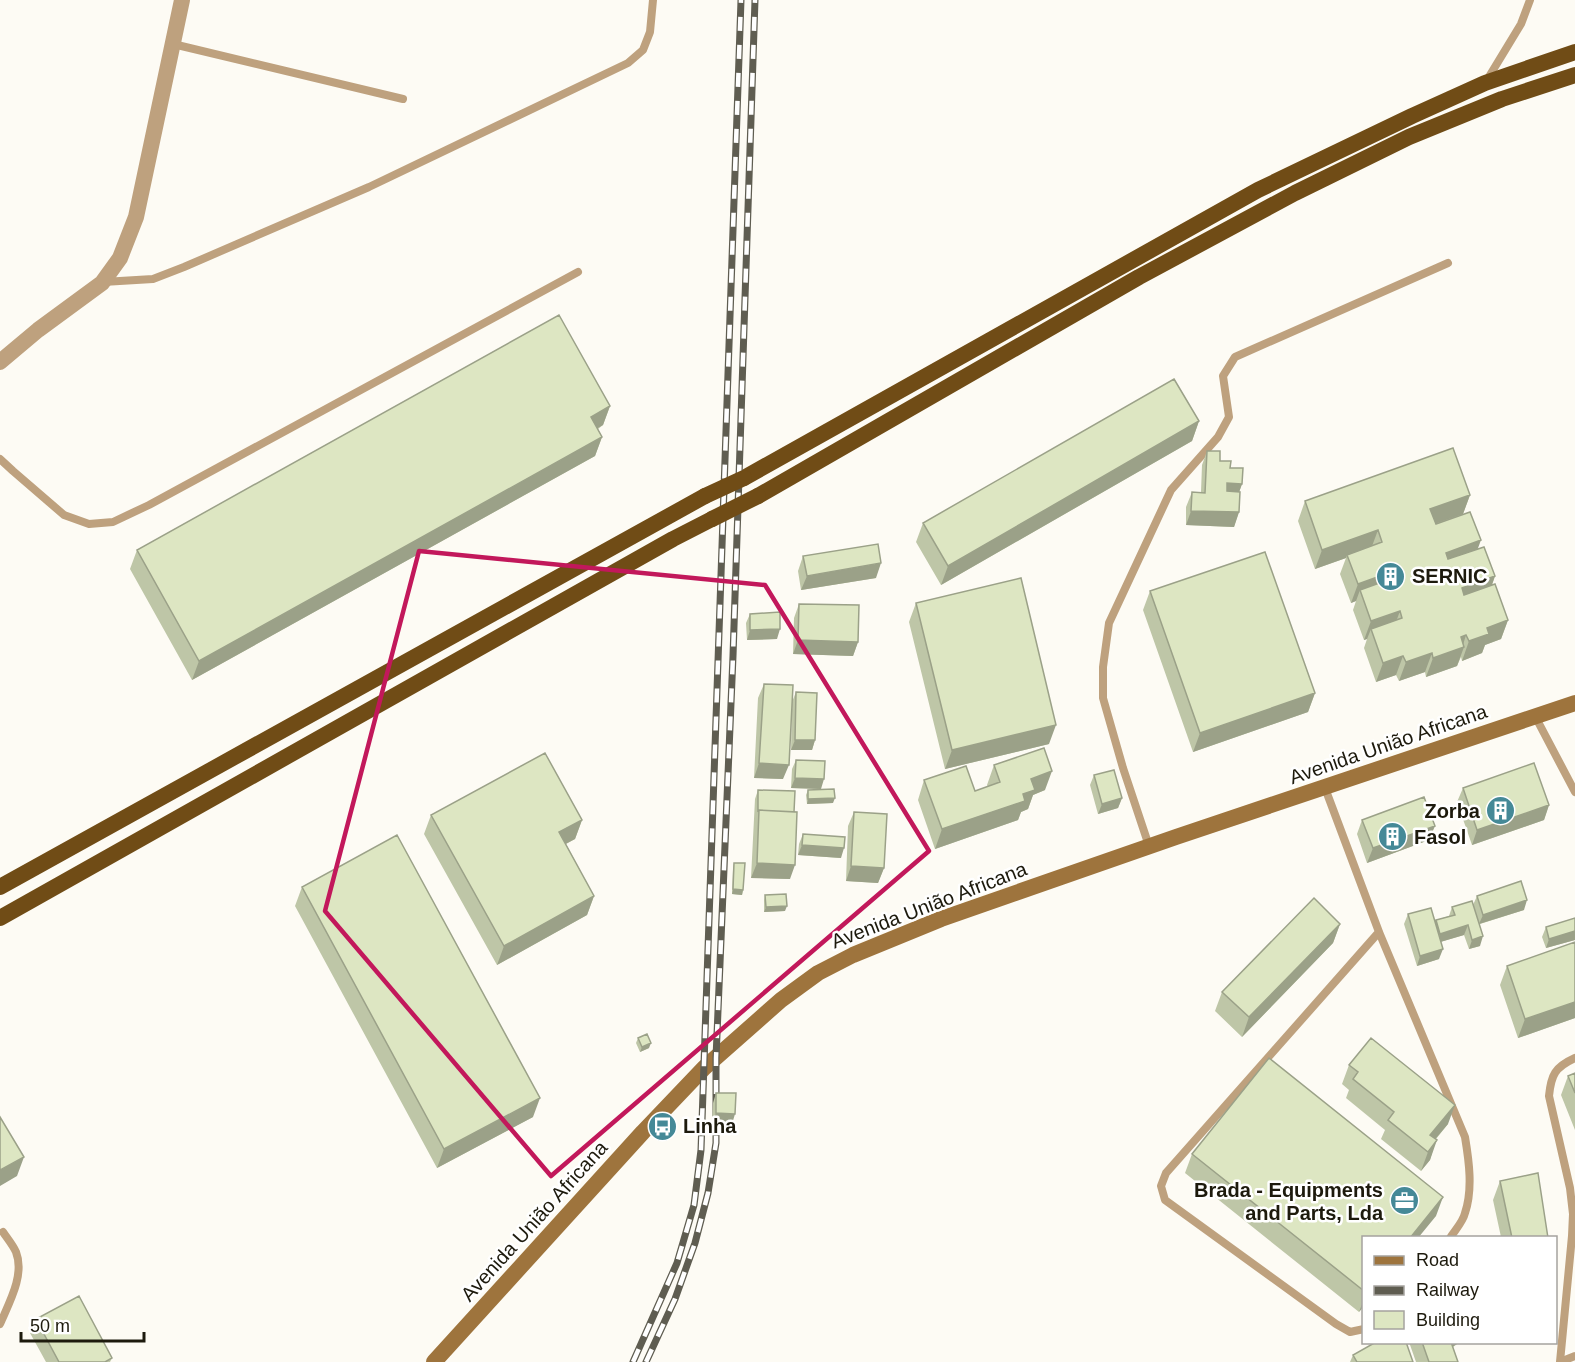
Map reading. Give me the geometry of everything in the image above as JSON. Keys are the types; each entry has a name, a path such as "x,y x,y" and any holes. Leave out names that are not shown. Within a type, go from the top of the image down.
{"highway":[{"path":"0,887 668,516 744,478 1258,190 1485,83 1575,52"},
{"path":"0,918 673,539 758,496 1138,277 1295,193 1409,137 1502,99 1575,75"}],"main road":[{"name":"Avenida União Africana","path":"434,1362 704,1068 781,1000 818,973 853,955 941,919 1149,846 1575,703"}],"street":[{"path":"0,362 102,282 120,258 136,217 182,0"}],"lane":[{"path":"102,282 153,279 184,267 369,187 628,63 643,50 650,32 653,0"},
{"path":"1485,83 1521,24 1530,0"},
{"path":"173,44 403,99"},
{"path":"1149,846 1103,698 1109,623 1171,490 1218,437 1229,417 1223,376 1235,357 1448,263"},
{"path":"0,459 64,515 89,524 113,522 149,505 578,272"},
{"path":"1535,716 1575,792"},
{"path":"1325,788 1379,932 1465,1137 1469,1163 1465,1214 1451,1236"},
{"path":"1362,1329 1350,1332 1336,1324 1165,1200 1161,1186 1166,1173 1379,932"},
{"path":"1575,1058 1564,1063 1555,1072 1549,1096 1570,1188 1573,1214 1560,1362 1575,1356"},
{"path":"0,1324 18,1273 16,1253 3,1232"}],"highlighted area":[{"path":"419,551 765,585 929,851 551,1176 325,911"}],"building":[{"path":"559,315 610,406 591,417 602,437 199,661 137,550"},
{"path":"1174,379 1199,421 948,566 923,523"},
{"name":"SERNIC","path":"1453,448 1470,495 1430,509 1436,524 1470,512 1481,540 1446,553 1448,559 1484,547 1495,576 1462,588 1464,595 1495,584 1508,620 1487,628 1489,634 1469,641 1466,635 1461,637 1464,647 1433,658 1432,653 1406,662 1403,656 1383,663 1371,629 1402,618 1400,611 1371,621 1360,590 1396,577 1394,571 1358,584 1347,555 1382,542 1378,530 1322,550 1305,501"},
{"path":"1207,451 1220,451 1220,461 1231,461 1230,468 1243,468 1242,484 1227,483 1227,491 1240,492 1239,512 1191,511 1192,492 1205,493"},
{"path":"878,544 881,563 807,576 803,556"},
{"path":"1265,552 1315,693 1200,733 1150,591"},
{"path":"1021,578 1056,725 952,750 916,603"},
{"path":"799,604 859,605 858,642 798,640"},
{"path":"780,612 780,629 750,630 750,614"},
{"path":"764,684 793,685 789,765 759,763"},
{"path":"796,692 817,693 815,740 795,740"},
{"path":"1044,748 1052,771 1031,779 1035,790 1023,794 1025,801 942,829 924,780 966,766 975,791 1000,782 994,765"},
{"path":"545,753 582,820 559,832 594,896 504,946 431,815"},
{"path":"796,760 825,761 824,779 795,778"},
{"name":"Zorba","path":"1534,763 1549,805 1477,830 1463,788"},
{"path":"1114,770 1122,798 1102,804 1094,775"},
{"path":"834,789 835,798 808,799 808,790"},
{"path":"758,790 795,791 794,812 759,810 758,812"},
{"path":"1424,797 1435,826 1373,848 1362,820"},
{"path":"759,810 797,812 795,865 757,863"},
{"path":"854,812 887,814 884,868 851,866"},
{"path":"803,834 845,837 844,848 802,845"},
{"path":"397,835 540,1098 444,1149 302,887"},
{"path":"734,863 745,863 743,890 733,889"},
{"path":"1521,881 1527,900 1483,915 1477,896"},
{"path":"786,894 787,906 766,907 765,895"},
{"path":"1314,898 1340,924 1249,1017 1222,992"},
{"path":"1472,901 1483,936 1472,940 1468,925 1440,934 1436,920 1455,915 1452,907"},
{"path":"1431,908 1443,949 1420,956 1408,914"},
{"path":"1575,918 1575,931 1549,939 1546,927"},
{"path":"1575,942 1575,1002 1525,1019 1507,966"},
{"path":"647,1034 651,1043 642,1047 638,1038"},
{"path":"1371,1038 1455,1105 1430,1135 1437,1140 1428,1152 1388,1120 1394,1112 1353,1079 1358,1072 1349,1065"},
{"path":"1269,1058 1443,1197 1412,1236 1362,1236 1362,1289 1192,1154"},
{"path":"1575,1073 1575,1093 1568,1076"},
{"path":"716,1093 736,1093 735,1114 716,1113"},
{"path":"0,1117 24,1157 0,1170"},
{"path":"1538,1173 1548,1236 1512,1236 1500,1181"},
{"path":"79,1296 112,1358 105,1362 59,1362 36,1319"},
{"path":"1372,1344 1407,1344 1413,1362 1357,1362 1353,1355"},
{"path":"1423,1344 1452,1344 1458,1362 1429,1362"}],"railway":[{"path":"633,1362 677,1263 694,1205 701,1150 741,0"},
{"path":"646,1362 675,1299 695,1243 708,1193 716,1143 716,1058 733,656 755,0"}],"place":[{"name":"SERNIC","path":"1391,576"},
{"name":"Zorba","path":"1501,811"},
{"name":"Fasol","path":"1393,837"},
{"name":"Linha","path":"662,1126"},
{"name":"Brada - Equipments and Parts, Lda","path":"1404,1201"}]}
